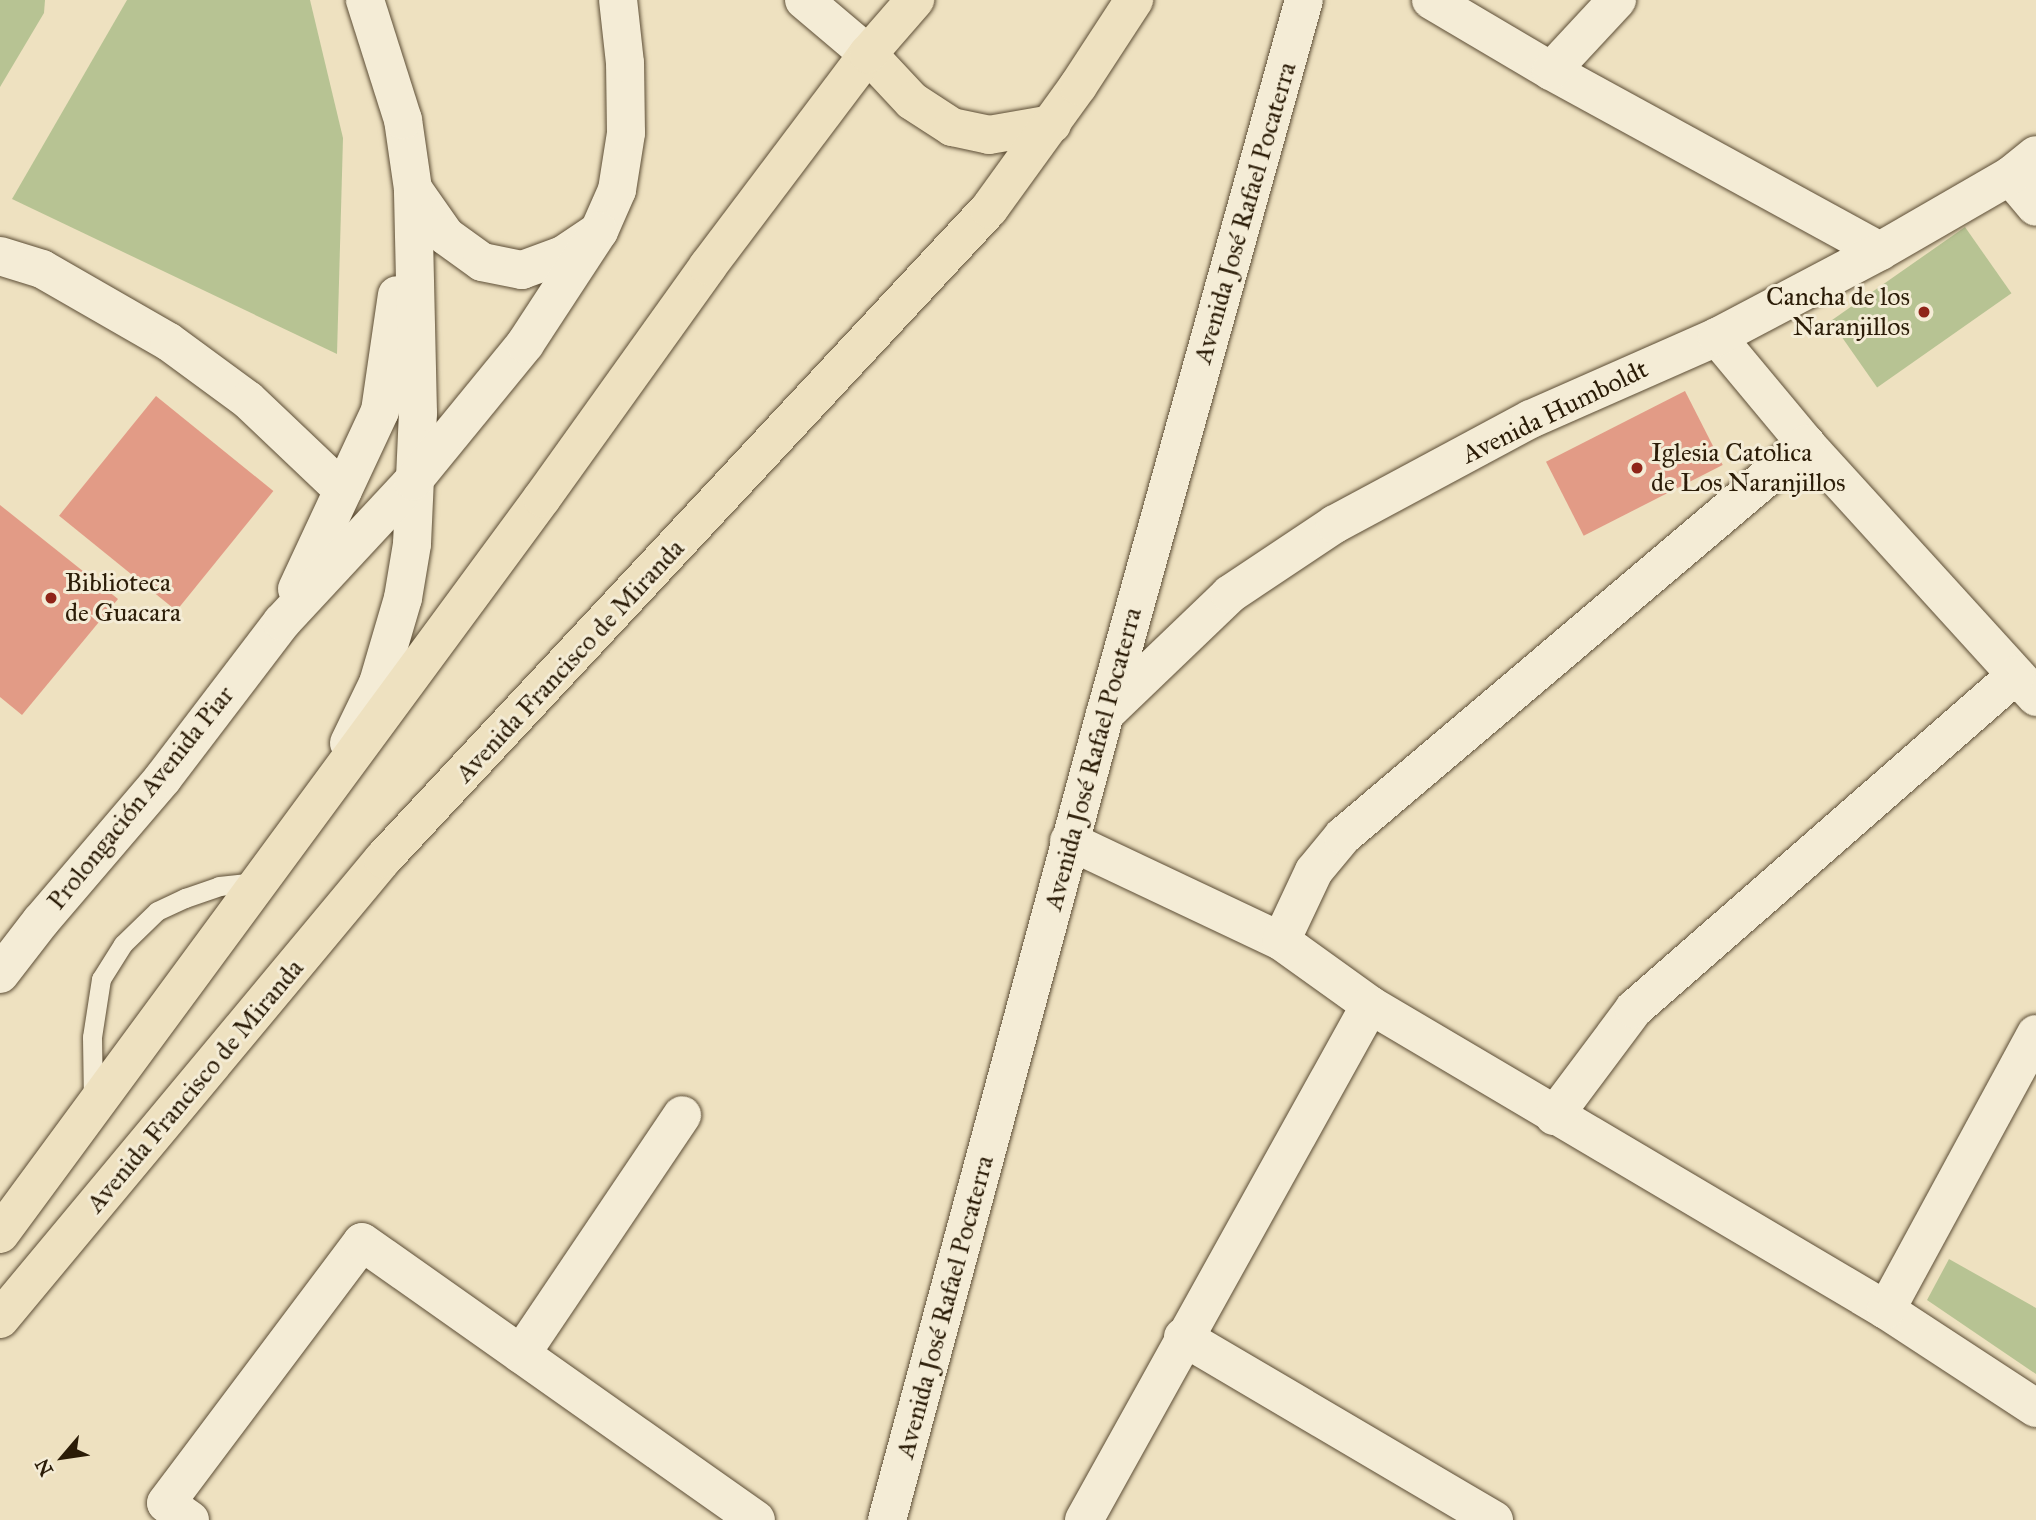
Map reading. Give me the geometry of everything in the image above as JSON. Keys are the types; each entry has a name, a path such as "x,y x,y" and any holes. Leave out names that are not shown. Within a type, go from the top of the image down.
{"main road":[{"name":"Avenida Francisco de Miranda","path":"0,1320 383,859 989,209 1052,124 1134,0"},
{"path":"0,1234 542,498 708,266 868,54 902,3"},
{"path":"868,54 912,101 952,127 989,135 1052,124"}],"street":[{"path":"314,806 359,726 378,683 404,598 412,544 418,413 413,189 403,120 365,0"},
{"path":"282,622 413,481 525,344 599,231 617,190 626,133 625,63 618,0"},
{"path":"804,0 868,54"},
{"name":"Avenida José Rafael Pocaterra","path":"887,1520 1069,841 1304,0"},
{"path":"1431,0 1551,71 1880,251"},
{"path":"1551,71 1616,0"},
{"path":"2023,165 2036,206"},
{"name":"Avenida Humboldt","path":"1104,714 1230,594 1335,524 1531,419 1717,337 1880,251 2023,165"},
{"path":"413,189 446,236 482,262 522,270 563,255 599,231"},
{"path":"282,622 380,411 413,189"},
{"path":"0,256 41,269 169,342 247,400 343,490"},
{"path":"1554,1116 1634,1009 2026,686 1806,444 1717,337"},
{"path":"1281,941 1314,871 1343,836 1806,444"},
{"name":"Prolongación Avenida Piar","path":"0,974 41,921 163,778 282,622"},
{"path":"1069,841 1281,941 1370,1005 1886,1310 2036,1408"},
{"path":"1084,1520 1183,1337 1370,1005"},
{"path":"1886,1310 2036,1034"},
{"path":"521,1354 682,1115"},
{"path":"190,1520 166,1503 362,1242 756,1520"},
{"path":"1183,1337 1494,1520"}],"lane":[{"path":"93,1110 92,1037 101,979 123,944 157,911 185,898 219,886 257,882"}],"green space":[{"path":"0,0 45,0 44,13 0,87"},
{"path":"127,0 310,0 343,138 337,354 12,199"},
{"name":"Cancha de los Naranjillos","path":"1965,227 2011,293 1877,387 1831,321"},
{"path":"1949,1259 2036,1308 2036,1374 1927,1300"}],"building":[{"name":"Iglesia Catolica de Los Naranjillos","path":"1685,391 1723,465 1584,536 1546,462"},
{"path":"156,396 273,491 176,611 59,516"},
{"path":"0,505 118,599 22,715 0,697"}],"place":[{"name":"Cancha de los Naranjillos","path":"1924,312"},
{"name":"Iglesia Catolica de Los Naranjillos","path":"1637,468"},
{"name":"Biblioteca de Guacara","path":"51,598"}]}
